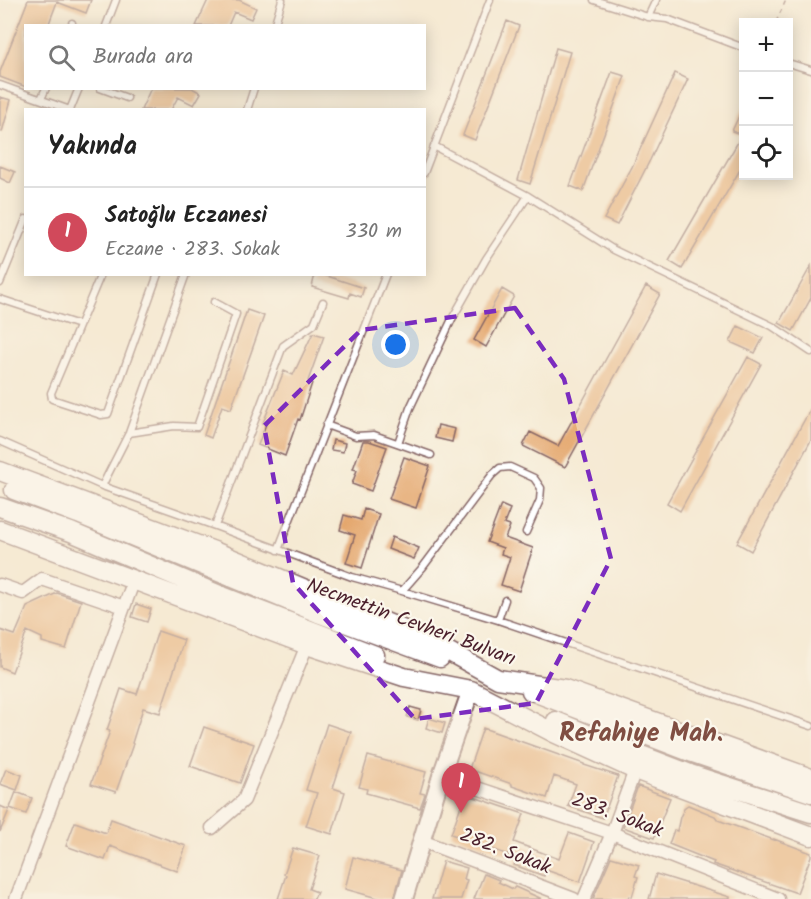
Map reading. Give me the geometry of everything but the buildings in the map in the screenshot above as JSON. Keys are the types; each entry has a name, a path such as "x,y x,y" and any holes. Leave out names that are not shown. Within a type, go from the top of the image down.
{"main road":[{"path":"0,471 214,551 344,604 426,639 498,679 565,689 811,778"},
{"name":"Necmettin Cevheri Bulvarı","path":"0,484 318,613 693,753 811,793"},
{"path":"0,507 71,532 311,631 555,721 690,774 811,813"},
{"path":"0,530 307,645 404,677 471,690 554,733 635,770 811,836"},
{"path":"404,899 441,776 471,690"}],"street":[{"path":"0,585 23,592 42,579 124,607"},
{"path":"16,899 134,580"},
{"path":"212,828 244,800 307,645"},
{"path":"584,899 635,770"},
{"name":"283. Sokak","path":"441,776 612,833 778,899"},
{"name":"282. Sokak","path":"422,841 574,899"}],"lane":[{"path":"107,24 116,0"},
{"path":"275,24 282,0"},
{"path":"426,168 490,0"},
{"path":"594,0 648,17 668,19 739,46"},
{"path":"648,17 656,0"},
{"path":"793,64 811,70"},
{"path":"0,86 65,108"},
{"path":"41,99 45,90"},
{"path":"71,108 78,90"},
{"path":"105,90 127,98"},
{"path":"248,108 253,90"},
{"path":"434,146 528,196 614,250 772,326 811,352"},
{"path":"398,443 410,408 452,319 486,259 528,196"},
{"path":"0,283 24,224"},
{"path":"100,276 51,393 52,399 101,415 108,414 158,276"},
{"path":"102,486 129,433 185,276"},
{"path":"278,550 385,276"},
{"path":"0,298 80,325"},
{"path":"129,433 174,426 196,427 236,314 214,302"},
{"path":"215,526 283,346 314,324 322,302"},
{"path":"326,425 356,436 374,435 431,455"},
{"path":"0,441 102,486 352,577 498,620 811,726"},
{"path":"402,591 423,567 492,475 500,468 510,467 534,478 541,488 540,500 526,532"},
{"path":"498,620 505,600"}],"path":[{"path":"778,18 786,0"}],"highlighted area":[{"path":"515,308 564,379 611,559 536,703 415,719 293,583 264,426 361,330"}],"place":[{"name":"Satoğlu Eczanesi","path":"461,813"}],"district":[{"name":"Refahiye Mah.","path":"641,734"}]}
